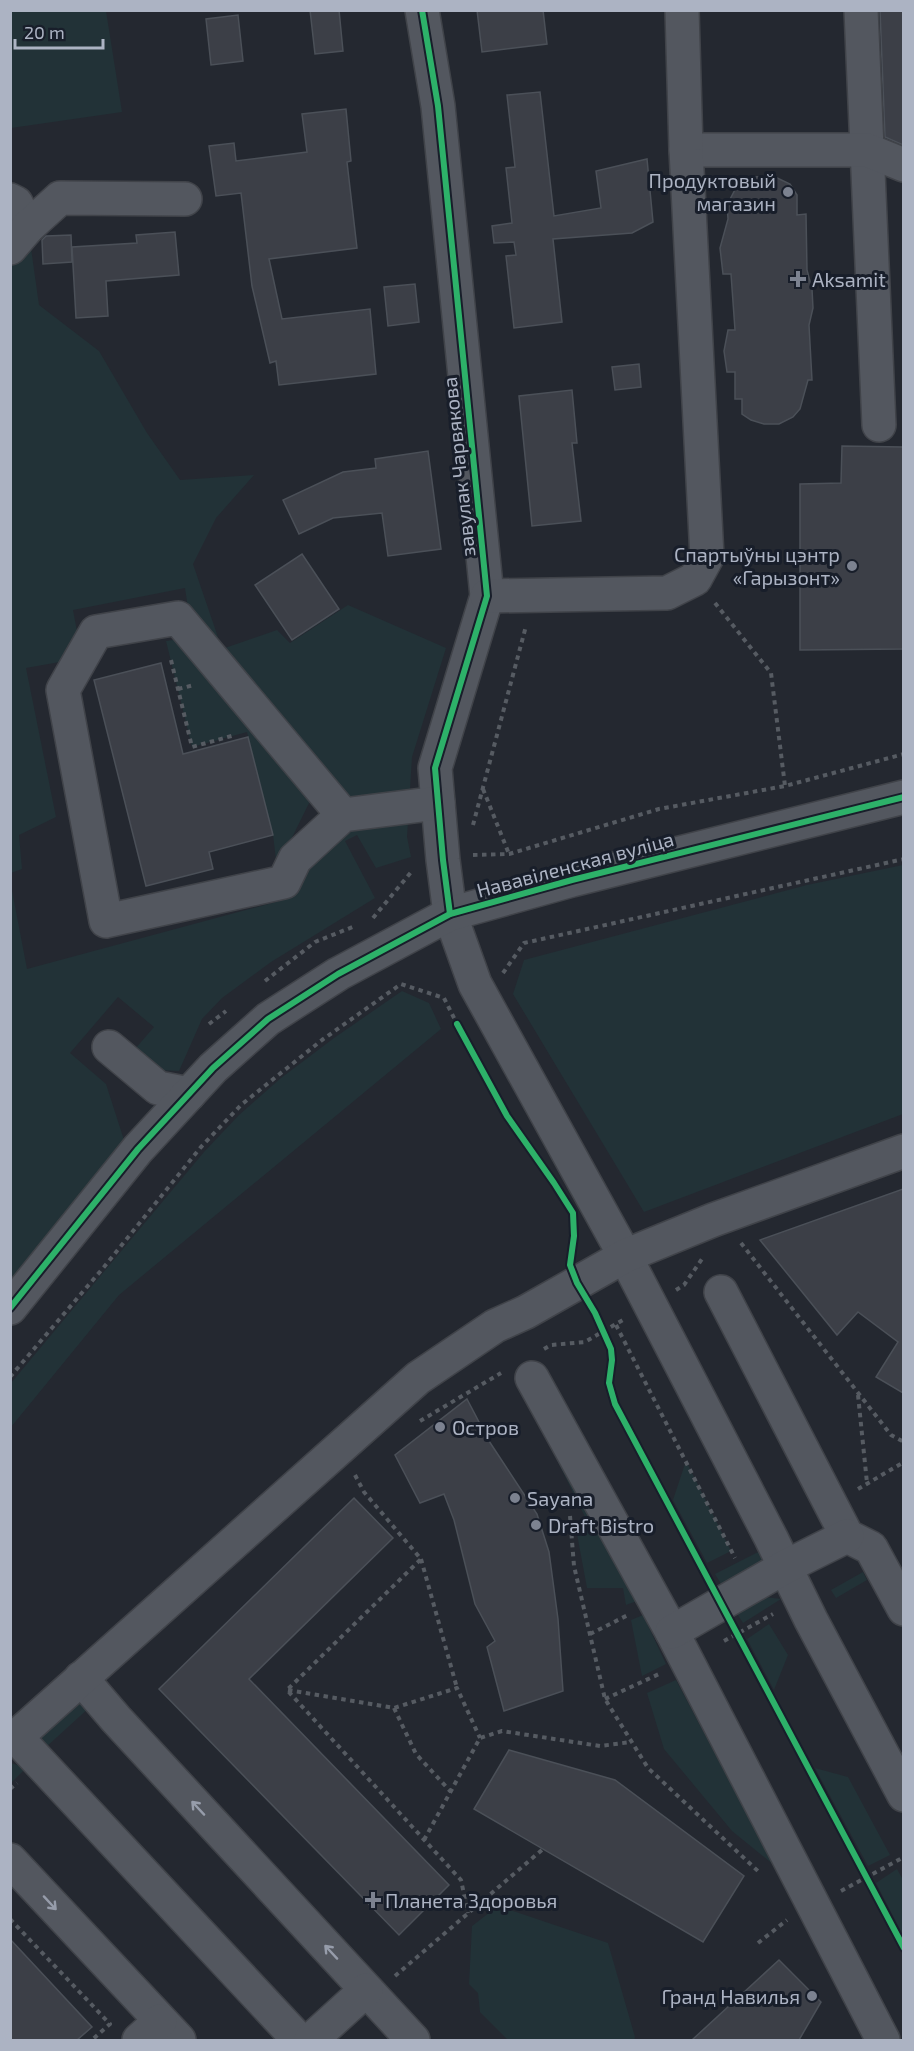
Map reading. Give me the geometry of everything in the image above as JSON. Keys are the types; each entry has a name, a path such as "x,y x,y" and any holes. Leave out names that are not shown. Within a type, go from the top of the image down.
{"street":[{"name":"завулак Чарвякова","path":"422,10 438,106 487,596 435,768 450,914 475,984 625,1256 903,1795"},
{"path":"487,596 668,593 695,579 707,557 686,150 682,10"},
{"path":"861,10 879,425"},
{"path":"686,150 867,150 903,165"},
{"path":"19,238 60,198 185,199"},
{"path":"10,200 16,203 19,238"},
{"path":"343,815 178,618 96,632 63,690 106,921 284,882 295,859 343,815 438,802"},
{"name":"Нававіленская вуліца","path":"10,1308 138,1149 213,1068 268,1019 338,974 450,914 572,880 903,797"},
{"path":"109,1047 158,1088 189,1094"},
{"path":"298,2040 46,1772 13,1740 418,1378 495,1326 526,1312 625,1256 679,1233 903,1151"},
{"path":"721,1292 847,1536 871,1548 903,1609"},
{"path":"528,1366 672,1632 883,2040"},
{"path":"672,1632 785,1567 847,1536"},
{"path":"81,1678 379,1984 413,2040"},
{"path":"10,1860 159,2034"},
{"path":"311,2040 379,1984"}],"path":[{"path":"695,579 771,673 785,786"},
{"path":"470,833 534,595"},
{"path":"169,651 192,747 236,735"},
{"path":"464,855 509,855 659,809 785,786 903,754"},
{"path":"483,789 509,855"},
{"path":"505,982 503,972 524,943 903,859"},
{"path":"372,920 414,868"},
{"path":"262,983 315,942 362,924"},
{"path":"10,1377 104,1267 201,1147 241,1105 322,1040 401,984 444,998 463,1035"},
{"path":"209,1024 226,1011"},
{"path":"679,1233 696,1268"},
{"path":"737,1238 891,1435 903,1442"},
{"path":"577,1283 595,1313 607,1340"},
{"path":"411,1426 528,1366 551,1345 585,1342 650,1305"},
{"path":"616,1324 735,1558"},
{"path":"858,1392 867,1484"},
{"path":"352,1469 364,1492 421,1558 457,1688 480,1737"},
{"path":"566,1506 570,1517 574,1566 605,1699 648,1768 767,1880"},
{"path":"287,1690 421,1558"},
{"path":"722,1603 744,1645"},
{"path":"287,1690 394,1708 457,1688"},
{"path":"287,1690 461,1880 468,1913"},
{"path":"394,1708 416,1754 451,1792"},
{"path":"424,1840 480,1737 502,1731 600,1746 631,1742"},
{"path":"379,1984 543,1849"},
{"path":"861,1867 872,1888"},
{"path":"10,1919 110,2024 92,2040"}],"shaded area":[{"path":"10,11 106,11 122,112 11,128"},
{"path":"28,227 39,305 99,351 147,433 180,480 254,475 216,518 193,564 222,649 277,630 290,643 348,605 446,648 412,757 407,837 411,857 376,868 357,835 345,841 375,898 271,962 222,998 202,1019 179,1071 157,1070 135,1049 154,1027 118,997 70,1053 106,1084 124,1140 11,1279 10,880 27,969 287,899 284,882 343,815 192,635 185,588 73,610 82,658 26,668 56,817 19,835 22,869 11,873 10,230"},
{"path":"180,639 314,793 277,868 273,835 247,732 192,747 166,641"},
{"path":"903,865 903,1114 644,1212 513,994 524,960 807,885"},
{"path":"402,991 429,1003 441,1029 119,1295 11,1427 11,1383 204,1152 239,1115 281,1078"},
{"path":"556,1450 637,1601 626,1605 623,1588 587,1588 577,1534 591,1529 553,1452"},
{"path":"686,1461 731,1551 707,1563 673,1500"},
{"path":"762,1550 761,1563 723,1587 715,1574"},
{"path":"863,1572 867,1580 836,1598 831,1590"},
{"path":"765,1597 781,1599 743,1623 736,1612"},
{"path":"643,1615 666,1664 642,1676 631,1620"},
{"path":"769,1624 788,1655 774,1690 747,1639"},
{"path":"676,1680 774,1865 732,1831 664,1749 647,1693"},
{"path":"78,1702 91,1706 45,1748 41,1737"},
{"path":"11,1763 26,1768 11,1783"},
{"path":"815,1768 848,1777 890,1855 868,1866"},
{"path":"897,1869 903,1880 903,1935 876,1883"},
{"path":"498,1906 608,1943 634,2040 508,2040 480,2012 478,1993 469,1984 472,1926"}],"building":[{"path":"310,10 339,10 343,51 315,54"},
{"path":"477,10 543,10 547,44 482,52"},
{"path":"880,10 903,10 903,145 885,137"},
{"path":"238,15 243,61 211,65 206,19"},
{"path":"540,92 554,216 601,208 596,171 647,159 653,222 632,233 553,239 562,322 514,328 506,256 516,255 514,242 494,243 492,226 512,223 506,168 515,167 507,95"},
{"path":"346,109 351,161 347,162 357,248 269,259 282,319 370,309 376,374 279,385 276,361 270,363 252,286 241,193 216,196 209,146 234,143 236,161 307,152 302,114"},
{"path":"773,176 790,184 797,195 797,215 806,214 807,270 812,289 813,308 809,325 812,380 808,380 800,409 793,417 779,424 764,424 742,414 742,399 735,399 735,372 727,372 724,351 728,330 735,330 731,274 723,274 720,248 728,219 727,205 738,184 753,177"},
{"path":"175,232 179,275 106,281 108,316 76,318 72,247 137,243 136,235"},
{"path":"71,235 72,262 43,264 42,240 46,236"},
{"path":"415,284 419,322 388,326 384,287"},
{"path":"639,364 641,387 615,390 612,367"},
{"path":"572,390 577,443 572,443 581,521 532,526 519,396"},
{"name":"Спартыўны цэнтр «Гарызонт»","path":"842,446 903,447 903,649 800,650 800,484 841,483"},
{"path":"428,451 441,549 388,556 382,513 333,518 299,534 283,500 343,472 376,468 375,459"},
{"path":"302,554 339,609 292,640 255,585"},
{"path":"161,663 183,754 248,737 273,835 209,852 213,869 146,886 94,680"},
{"path":"903,1189 903,1393 876,1377 898,1342 858,1312 837,1335 760,1240"},
{"path":"467,1399 489,1441 537,1514 549,1552 558,1619 563,1691 504,1711 487,1647 495,1641 475,1604 454,1520 444,1494 420,1503 395,1455"},
{"path":"354,1498 393,1538 249,1679 449,1885 399,1935 159,1689"},
{"path":"509,1750 615,1780 744,1876 703,1942 474,1809"},
{"path":"10,1939 92,2027 77,2040 10,2040"},
{"path":"779,1960 821,2002 799,2040 692,2040"}],"cycle path":[{"path":"422,10 438,106 487,596 435,768 450,914"},
{"path":"10,1308 138,1149 213,1068 268,1019 338,974 450,914 572,880 904,797"},
{"path":"457,1024 507,1116 573,1213 574,1236 570,1265 611,1349 609,1383 615,1404 904,1948"}],"place":[{"name":"Продуктовый магазин","path":"788,192"},
{"name":"Aksamit","path":"798,279"},
{"name":"Спартыўны цэнтр «Гарызонт»","path":"852,566"},
{"name":"Остров","path":"440,1427"},
{"name":"Sayana","path":"515,1498"},
{"name":"Draft Bistro","path":"536,1525"},
{"name":"Планета Здоровья","path":"373,1900"},
{"name":"Гранд Навилья","path":"812,1996"}]}
